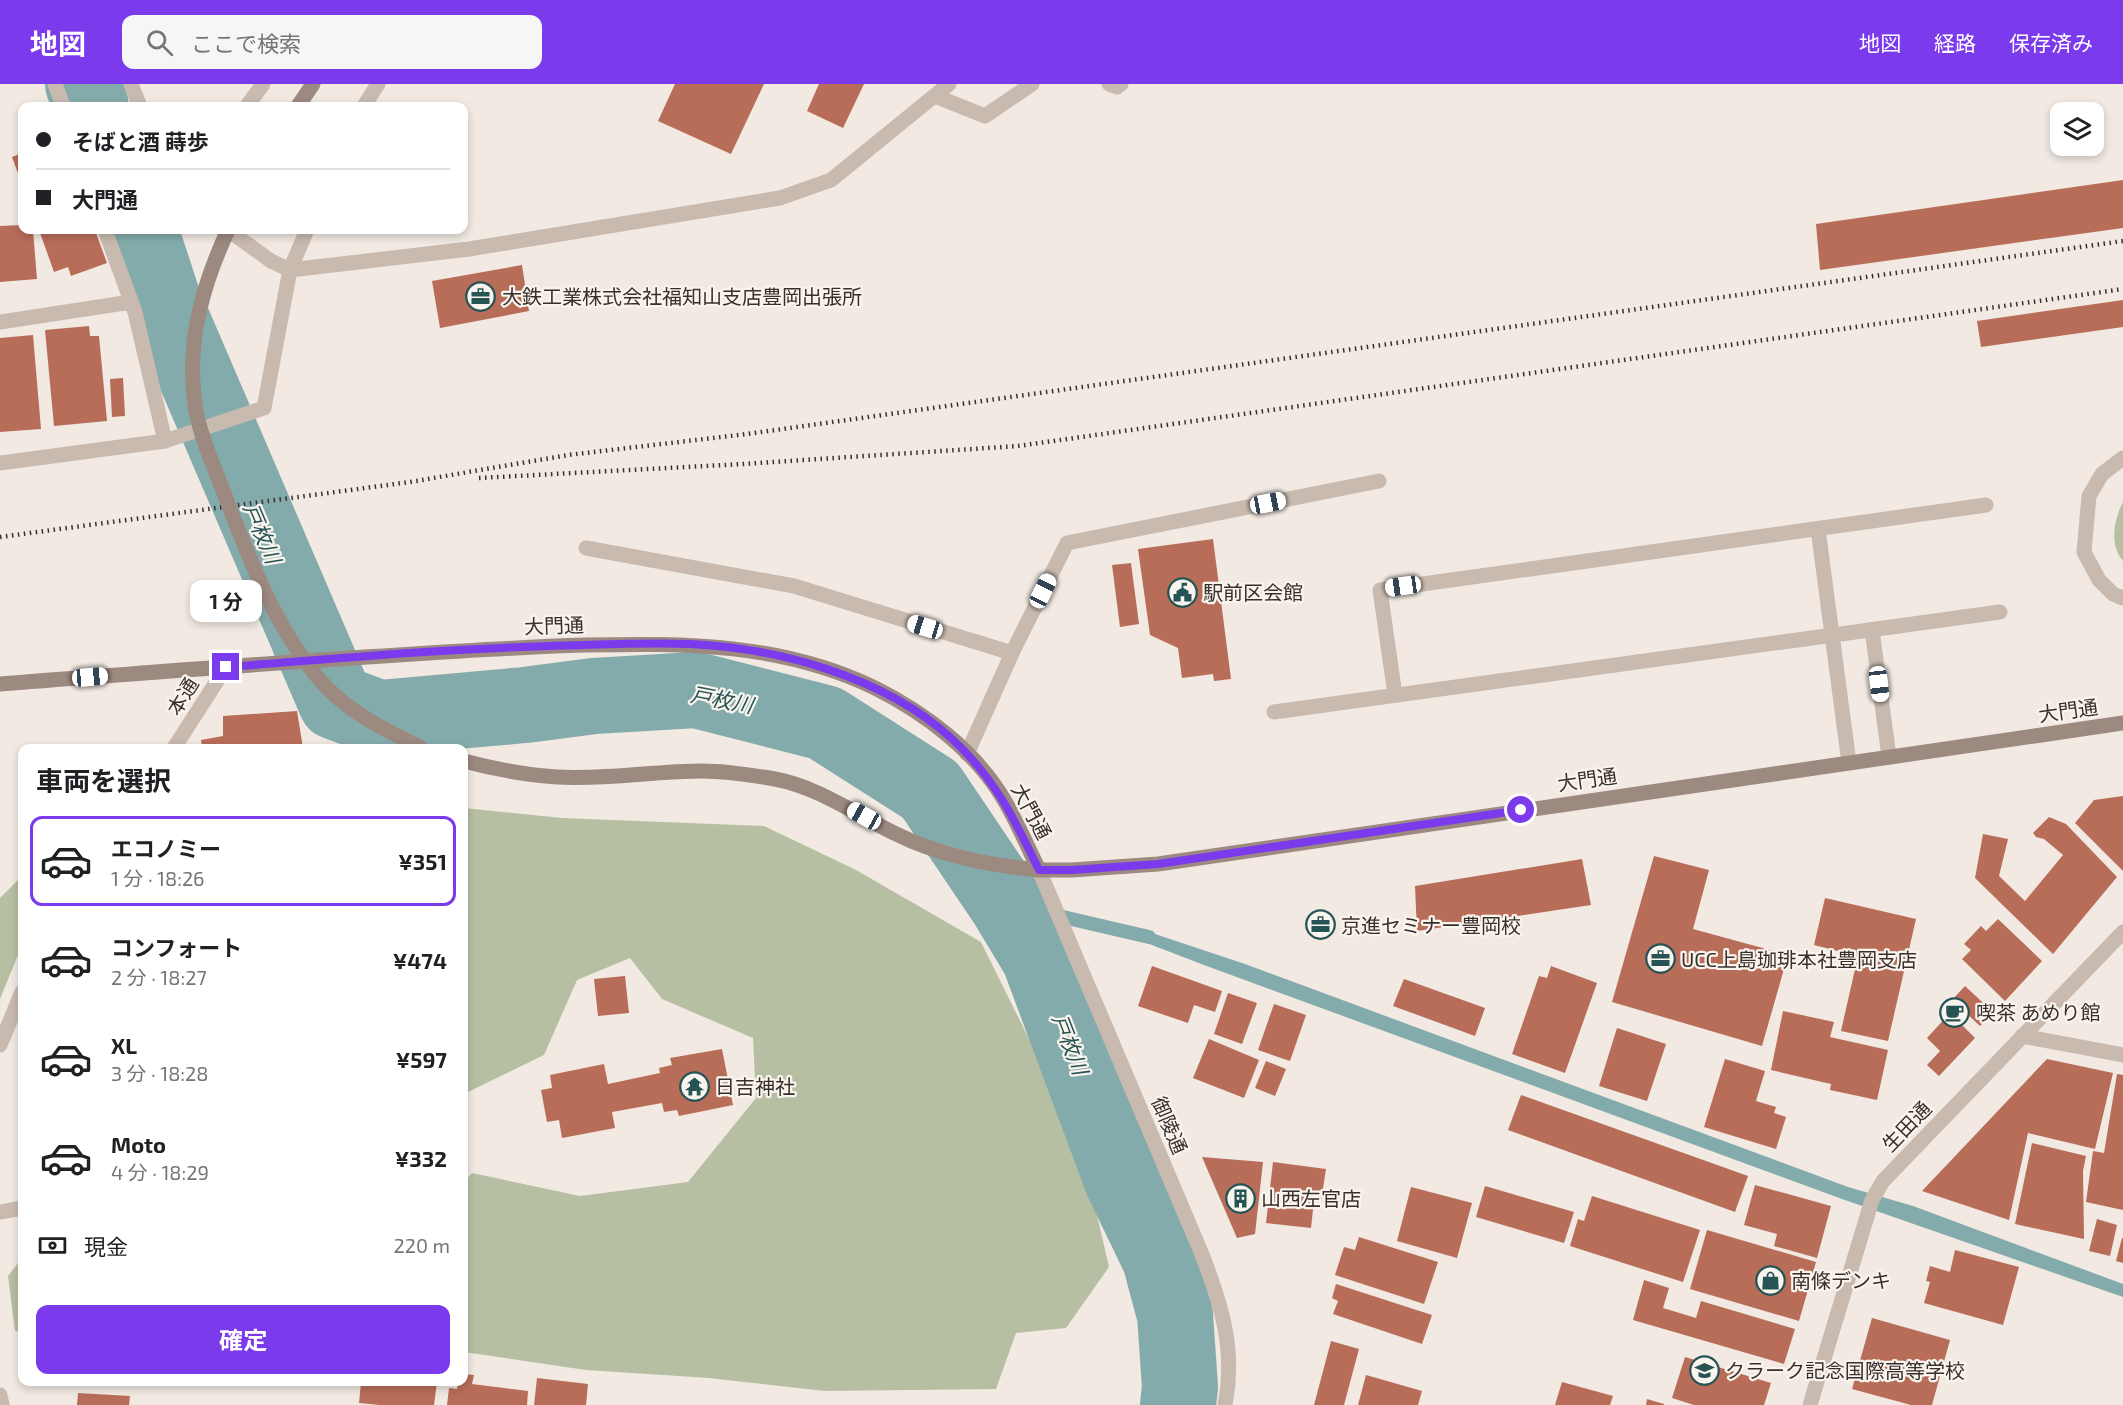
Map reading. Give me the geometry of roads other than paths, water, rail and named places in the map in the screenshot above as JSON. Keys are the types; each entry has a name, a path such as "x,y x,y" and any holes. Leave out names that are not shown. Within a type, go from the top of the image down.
{"street":[{"path":"55,84 62,102"},
{"path":"131,84 138,102"},
{"path":"250,102 263,84"},
{"path":"301,102 313,84"},
{"path":"367,102 378,84"},
{"path":"234,234 271,261 290,270 469,249 780,198 831,180 949,84"},
{"path":"934,96 985,116 1032,84"},
{"path":"1109,84 1117,87 1121,84"},
{"path":"106,234 131,302 165,441"},
{"path":"226,234 209,279 198,318 193,356 194,394 198,423 212,462 268,600 293,644 319,680 347,706 378,727 414,744"},
{"path":"0,463 165,441 264,408 290,270 305,234"},
{"path":"0,322 131,302"},
{"path":"2123,458 2102,474 2089,496 2084,552 2099,580 2113,594 2123,598"},
{"path":"967,754 1012,653 1067,543 1379,481"},
{"path":"1395,695 1380,590 1986,505"},
{"path":"1818,529 1849,763"},
{"path":"586,548 794,586 1012,653"},
{"path":"1274,712 2000,612"},
{"path":"1872,630 1888,757"},
{"name":"大門通","path":"0,684 503,648 690,644 743,649 790,658 834,672 875,688 914,710 950,737 982,769 1003,798 1039,870 1158,864 2123,723"},
{"name":"本通","path":"177,744 226,667"},
{"path":"468,762 514,772 558,777 602,777 703,771 744,774 779,780 813,790 931,849 969,861 1039,870"},
{"name":"御陵通","path":"1039,870 1197,1240 1221,1305 1229,1354 1225,1405"},
{"name":"生田通","path":"1810,1405 1866,1220 1877,1191 1905,1157 2123,932"},
{"path":"0,1045 18,1002"},
{"path":"2022,1036 2123,1055"},
{"path":"0,1212 18,1209"},
{"path":"0,1395 2,1405"}],"water":[{"path":"1134,927 1245,964 1848,1187 1913,1206 2123,1284 2123,1297 1842,1199 1204,965 1131,937"}],"waterway":[{"name":"戸枚川","path":"83,84 90,102"},
{"name":"戸枚川","path":"141,234 162,297 336,702 379,718 525,705 594,696 696,690 825,723 930,790 1007,904 1039,957 1122,1180 1160,1259 1175,1315 1180,1387 1178,1405"},
{"path":"1007,904 1149,937"}],"railway":[{"path":"0,537 410,482 568,455 747,434 2123,241"},
{"path":"479,478 1018,446 2123,289"}],"place":[{"name":"大鉄工業株式会社福知山支店豊岡出張所","path":"481,296"},
{"name":"駅前区会館","path":"1182,592"},
{"name":"京進セミナー豊岡校","path":"1320,925"},
{"name":"UCC上島珈琲本社豊岡支店","path":"1660,959"},
{"name":"喫茶 あめり館","path":"1955,1012"},
{"name":"日吉神社","path":"694,1086"},
{"name":"山西左官店","path":"1240,1198"},
{"name":"南條デンキ","path":"1770,1280"},
{"name":"クラーク記念国際高等学校","path":"1704,1370"}]}
